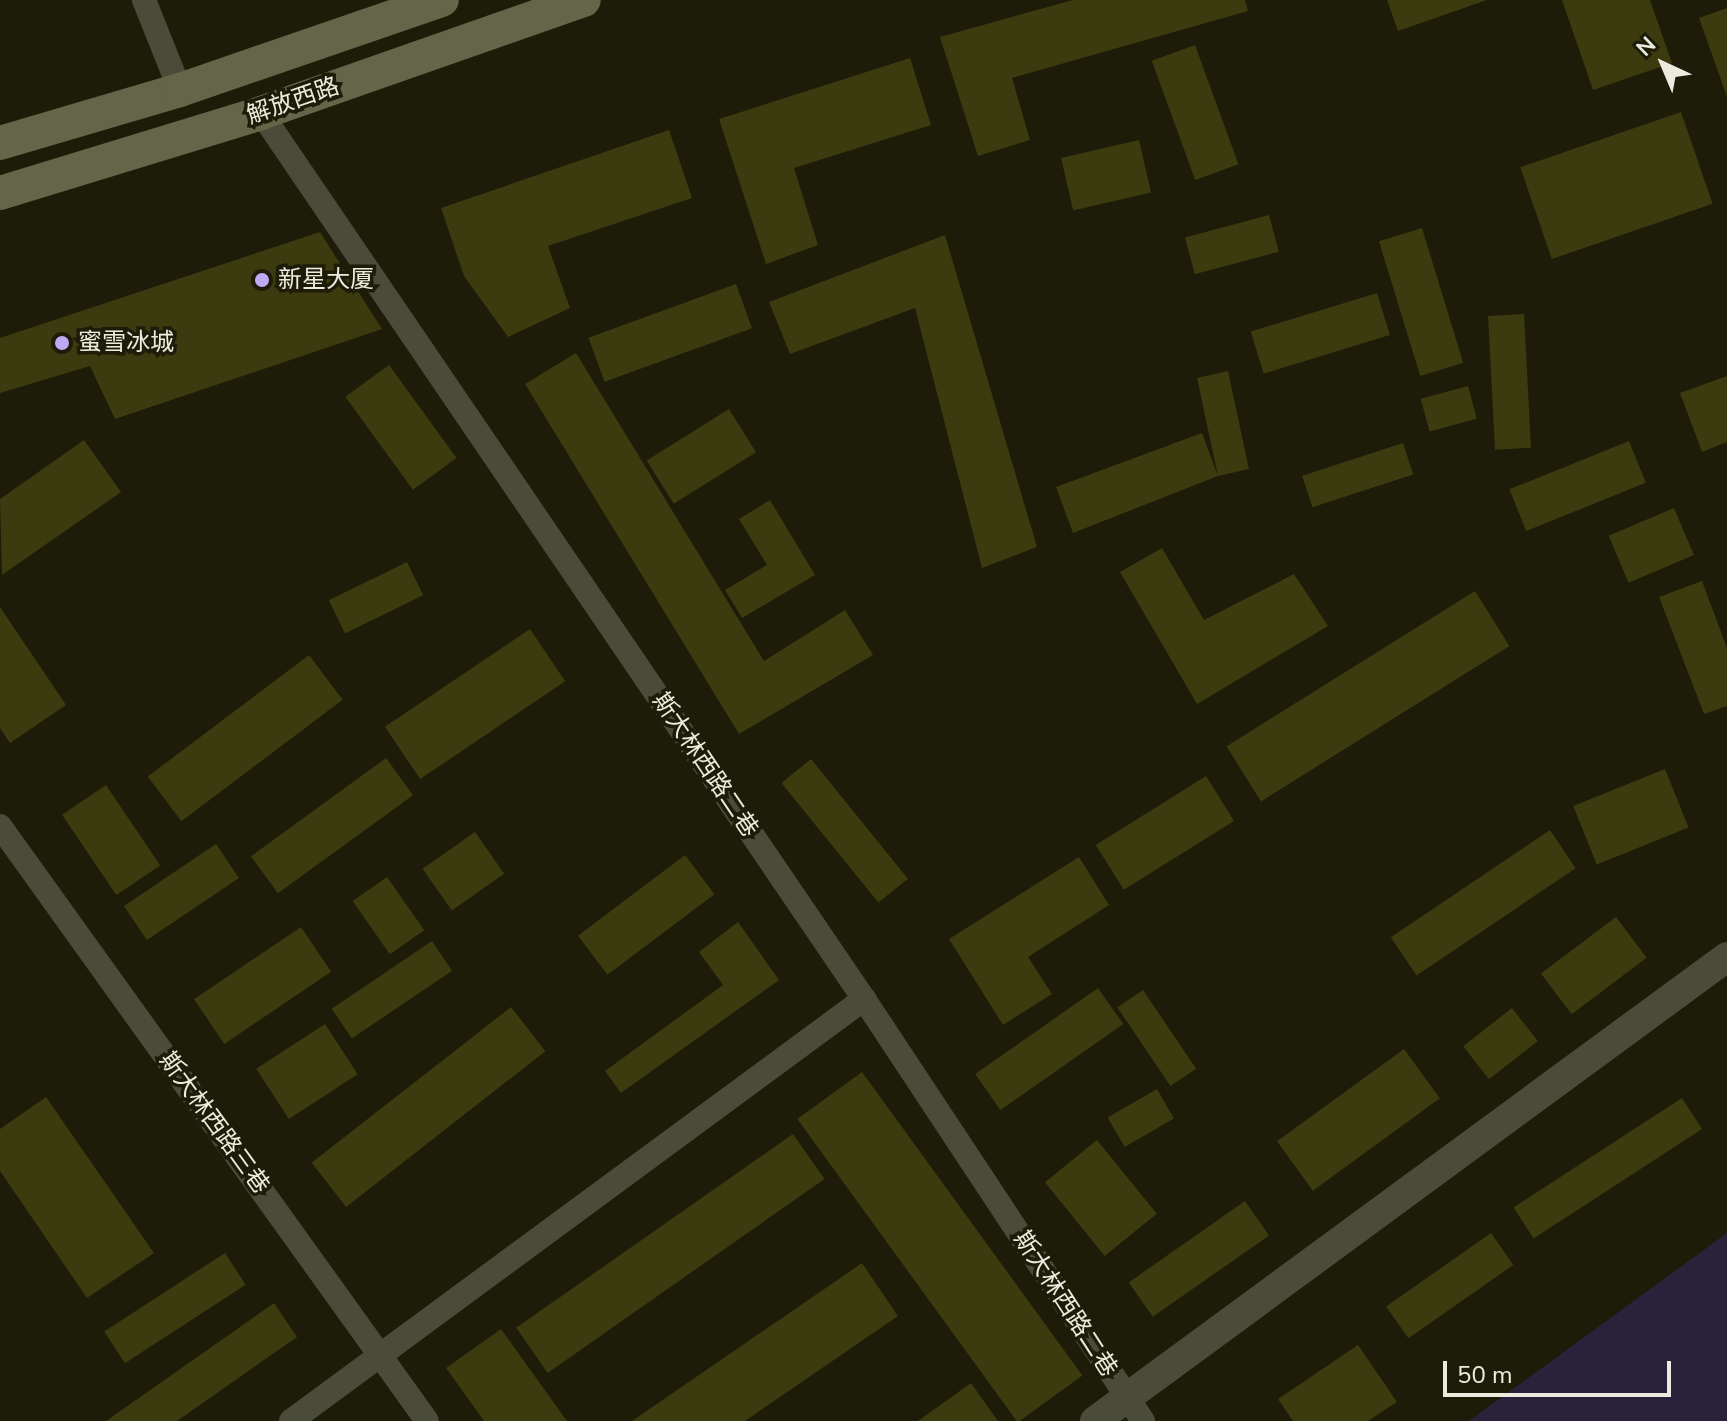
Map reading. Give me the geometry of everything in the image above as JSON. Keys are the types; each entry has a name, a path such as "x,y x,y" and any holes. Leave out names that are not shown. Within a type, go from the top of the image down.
{"main road":[{"name":"解放西路","path":"0,143 180,90 442,0"},
{"name":"解放西路","path":"0,193 261,113 584,0"}],"street":[{"path":"144,0 180,90"},
{"name":"斯大林西路二巷","path":"261,113 864,999 1135,1409"},
{"name":"斯大林西路三巷","path":"0,826 427,1421"},
{"path":"1095,1421 1135,1409 1727,957"},
{"path":"291,1421 864,999"}],"shaded area":[{"path":"1727,1233 1727,1421 1469,1421"}],"building":[{"path":"1073,0 1245,0 1248,11 1012,78 1030,140 978,156 940,37"},
{"path":"1387,0 1487,0 1398,31"},
{"path":"1562,0 1650,0 1672,63 1593,90"},
{"path":"1727,8 1727,97 1699,18"},
{"path":"1195,45 1238,164 1195,180 1152,61"},
{"path":"910,58 931,125 794,168 818,245 766,264 719,119"},
{"path":"1681,112 1713,204 1552,259 1520,167"},
{"path":"669,130 692,198 548,246 570,308 508,337 464,276 441,208"},
{"path":"1139,140 1151,193 1073,211 1061,158"},
{"path":"1269,215 1279,252 1195,274 1185,238"},
{"path":"1422,228 1463,363 1420,376 1379,241"},
{"name":"新星大厦","path":"320,232 382,329 115,419 90,366 0,393 0,338"},
{"path":"945,235 1037,547 982,568 915,308 790,354 769,302"},
{"path":"736,284 752,328 605,382 588,338"},
{"path":"1377,293 1390,335 1264,374 1251,332"},
{"path":"1524,314 1531,448 1495,450 1488,316"},
{"path":"576,353 764,661 845,610 873,655 739,734 525,384"},
{"path":"389,365 457,458 413,490 345,397"},
{"path":"1228,371 1249,469 1218,476 1197,378"},
{"path":"1727,376 1727,442 1702,452 1680,393"},
{"path":"1468,386 1477,419 1429,432 1421,399"},
{"path":"729,409 756,452 674,504 647,460"},
{"path":"1202,433 1218,476 1073,533 1056,487"},
{"path":"84,440 121,492 2,575 0,499"},
{"path":"1629,441 1646,483 1526,531 1509,489"},
{"path":"1403,443 1413,474 1312,507 1302,476"},
{"path":"770,500 815,575 742,618 725,590 767,565 739,519"},
{"path":"1674,508 1694,555 1629,583 1609,536"},
{"path":"1162,548 1204,620 1294,574 1328,626 1197,704 1120,572"},
{"path":"407,562 423,595 345,633 329,600"},
{"path":"1702,581 1727,648 1727,706 1704,714 1659,597"},
{"path":"1475,591 1509,646 1261,801 1227,746"},
{"path":"0,607 66,705 10,743 0,728"},
{"path":"530,629 565,681 420,779 385,727"},
{"path":"309,655 343,700 181,821 148,777"},
{"path":"386,758 413,795 278,893 251,856"},
{"path":"811,759 908,879 878,903 781,783"},
{"path":"1665,769 1689,827 1597,864 1573,806"},
{"path":"1206,776 1234,821 1124,890 1096,845"},
{"path":"106,785 160,865 116,895 62,815"},
{"path":"1550,830 1576,868 1417,976 1391,937"},
{"path":"475,832 504,874 452,910 423,869"},
{"path":"216,844 239,878 147,940 124,906"},
{"path":"685,855 714,894 607,975 578,936"},
{"path":"1079,857 1109,905 1028,957 1052,994 1003,1025 949,939"},
{"path":"387,877 424,930 390,954 353,901"},
{"path":"1616,917 1647,958 1572,1014 1541,974"},
{"path":"738,922 779,980 621,1093 605,1071 723,985 699,952"},
{"path":"301,927 331,972 224,1044 194,999"},
{"path":"432,941 452,971 352,1039 332,1009"},
{"path":"1098,988 1123,1024 1000,1110 975,1074"},
{"path":"1143,990 1196,1069 1170,1086 1117,1007"},
{"path":"511,1007 545,1051 346,1207 312,1163"},
{"path":"1512,1008 1538,1041 1489,1079 1463,1046"},
{"path":"325,1024 358,1074 289,1119 256,1069"},
{"path":"1404,1049 1440,1098 1313,1191 1277,1141"},
{"path":"862,1072 1082,1375 1017,1421 797,1119"},
{"path":"1157,1089 1174,1118 1125,1147 1108,1118"},
{"path":"46,1097 154,1253 87,1298 0,1171 0,1129"},
{"path":"1682,1098 1702,1129 1534,1239 1513,1207"},
{"path":"793,1134 825,1179 548,1373 516,1328"},
{"path":"1097,1140 1157,1214 1105,1256 1045,1182"},
{"path":"1245,1201 1269,1235 1153,1317 1129,1282"},
{"path":"1491,1233 1513,1265 1409,1338 1386,1306"},
{"path":"225,1253 246,1285 125,1363 104,1331"},
{"path":"862,1263 898,1316 745,1421 632,1421"},
{"path":"274,1303 297,1337 177,1421 106,1421"},
{"path":"501,1329 567,1421 484,1421 446,1368"},
{"path":"1358,1345 1397,1402 1368,1421 1293,1421 1278,1399"},
{"path":"971,1383 998,1421 918,1421"}],"place":[{"name":"新星大厦","path":"262,280"},
{"name":"蜜雪冰城","path":"62,343"}]}
